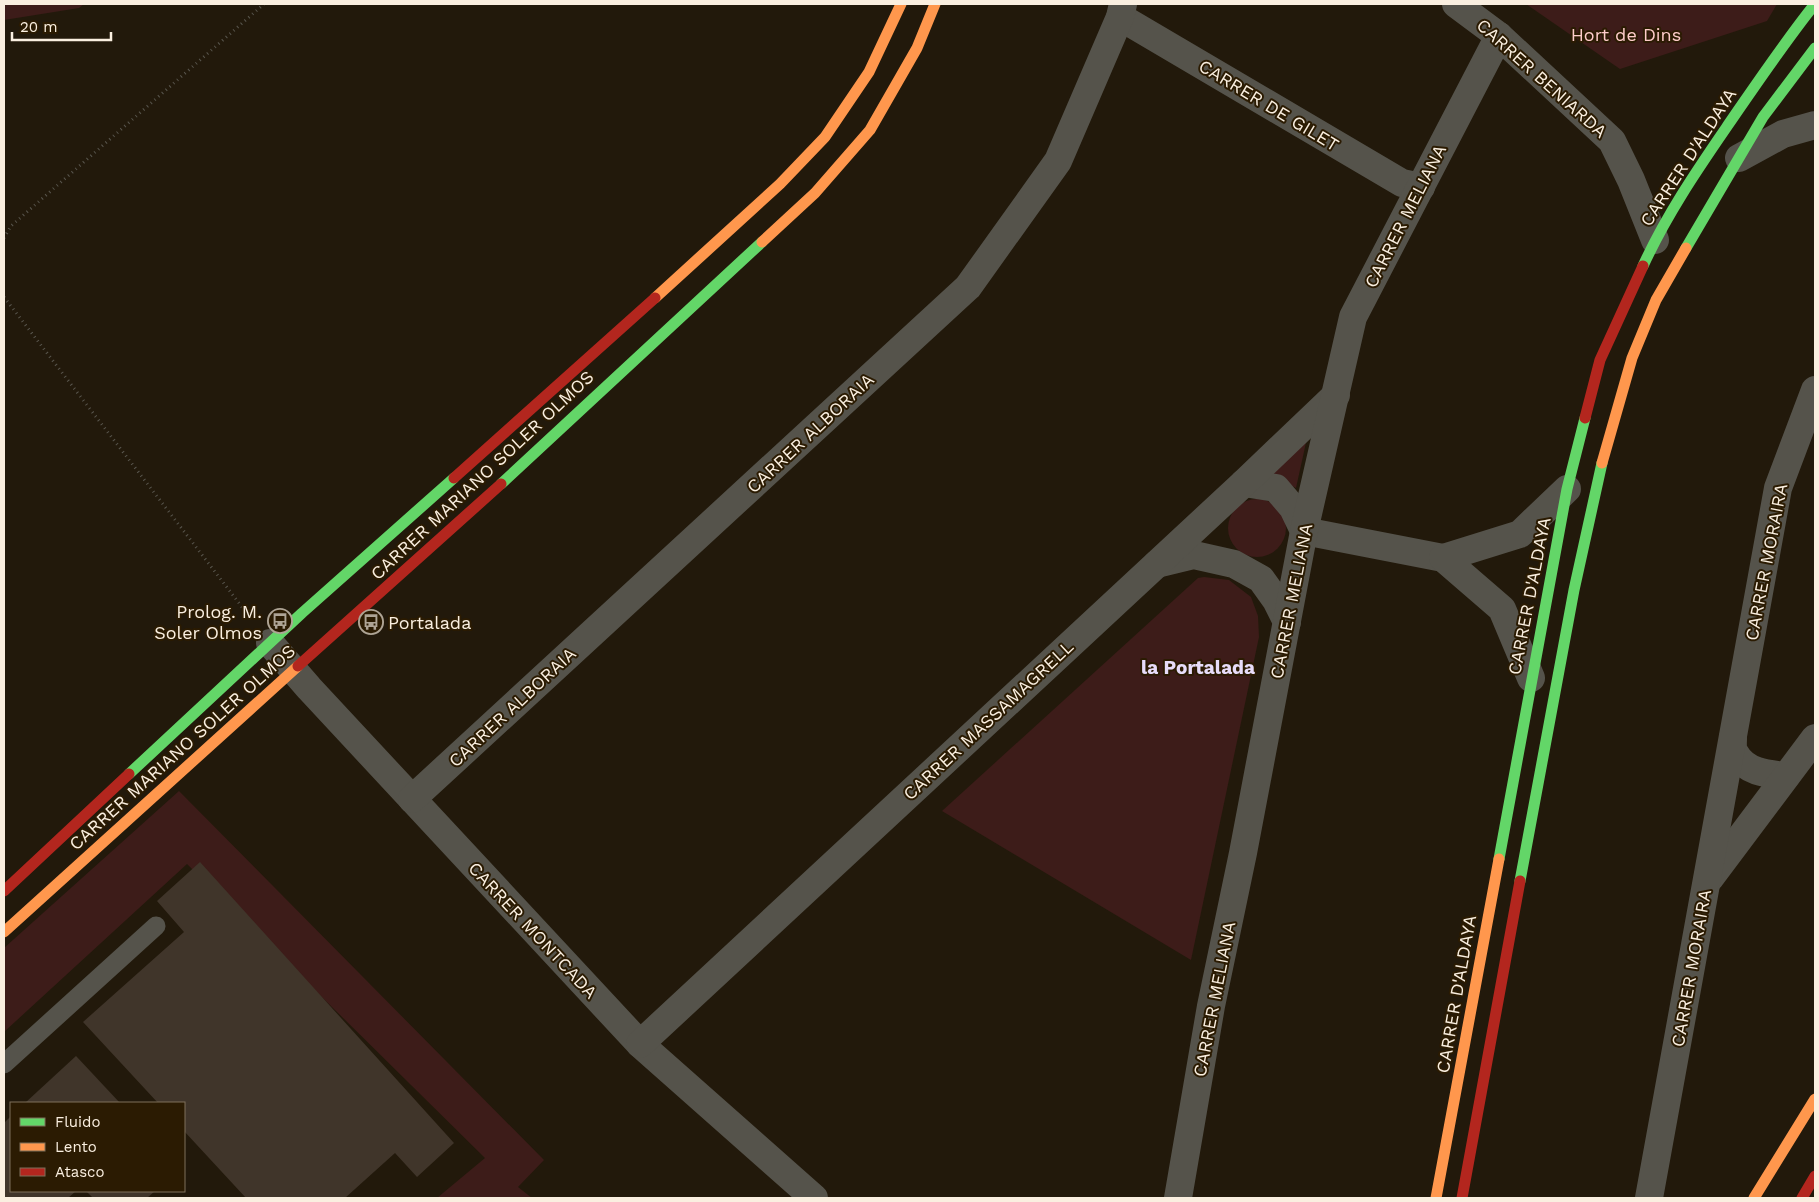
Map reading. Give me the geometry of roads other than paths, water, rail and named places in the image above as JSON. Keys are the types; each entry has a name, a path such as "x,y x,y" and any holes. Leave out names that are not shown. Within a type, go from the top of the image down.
{"main road":[{"name":"CARRER MARIANO SOLER OLMOS","path":"4,891 270,644 780,184 825,137 869,72 901,4"},
{"name":"CARRER MARIANO SOLER OLMOS","path":"4,932 293,670 450,531 815,194 870,130 917,48 935,4"},
{"name":"CARRER D'ALDAYA","path":"1436,1198 1567,490 1600,360 1655,240 1681,194 1782,46 1815,4"},
{"path":"1462,1198 1490,1035 1574,590 1602,459 1632,358 1656,300 1763,117 1815,48"},
{"path":"1754,1198 1815,1099"},
{"path":"1802,1198 1815,1176"}],"street":[{"name":"CARRER BENIARDA","path":"1456,4 1498,36 1612,141 1631,180 1655,240"},
{"name":"CARRER DE GILET","path":"1122,10 1402,183 1420,187"},
{"name":"CARRER ALBORAIA","path":"412,799 968,287 1058,161 1122,10"},
{"name":"CARRER MELIANA","path":"1178,1198 1211,1006 1243,853 1304,531 1353,317 1498,36"},
{"path":"1739,158 1783,134 1815,126"},
{"name":"CARRER MORAIRA","path":"1649,1198 1778,488 1815,390"},
{"name":"CARRER MASSAMAGRELL","path":"640,1044 1244,483 1336,395"},
{"path":"1244,483 1276,488 1293,508 1304,531 1443,558 1520,534 1567,490"},
{"path":"1155,564 1194,556 1234,564 1261,579 1276,600 1287,622"},
{"path":"1443,558 1502,609 1531,678"},
{"name":"CARRER MONTCADA","path":"270,644 640,1044 814,1198"},
{"name":"CARRER MORAIRA","path":"1733,738 1734,753 1746,766 1760,773 1786,776"},
{"path":"1707,883 1815,738"}],"lane":[{"path":"4,1064 156,926"}],"place":[{"name":"Prolog. M. Soler Olmos","path":"280,621"},
{"name":"Portalada","path":"371,622"}],"district":[{"name":"la Portalada","path":"1198,667"}],"park label":[{"name":"Hort de Dins","path":"1626,34"}]}
